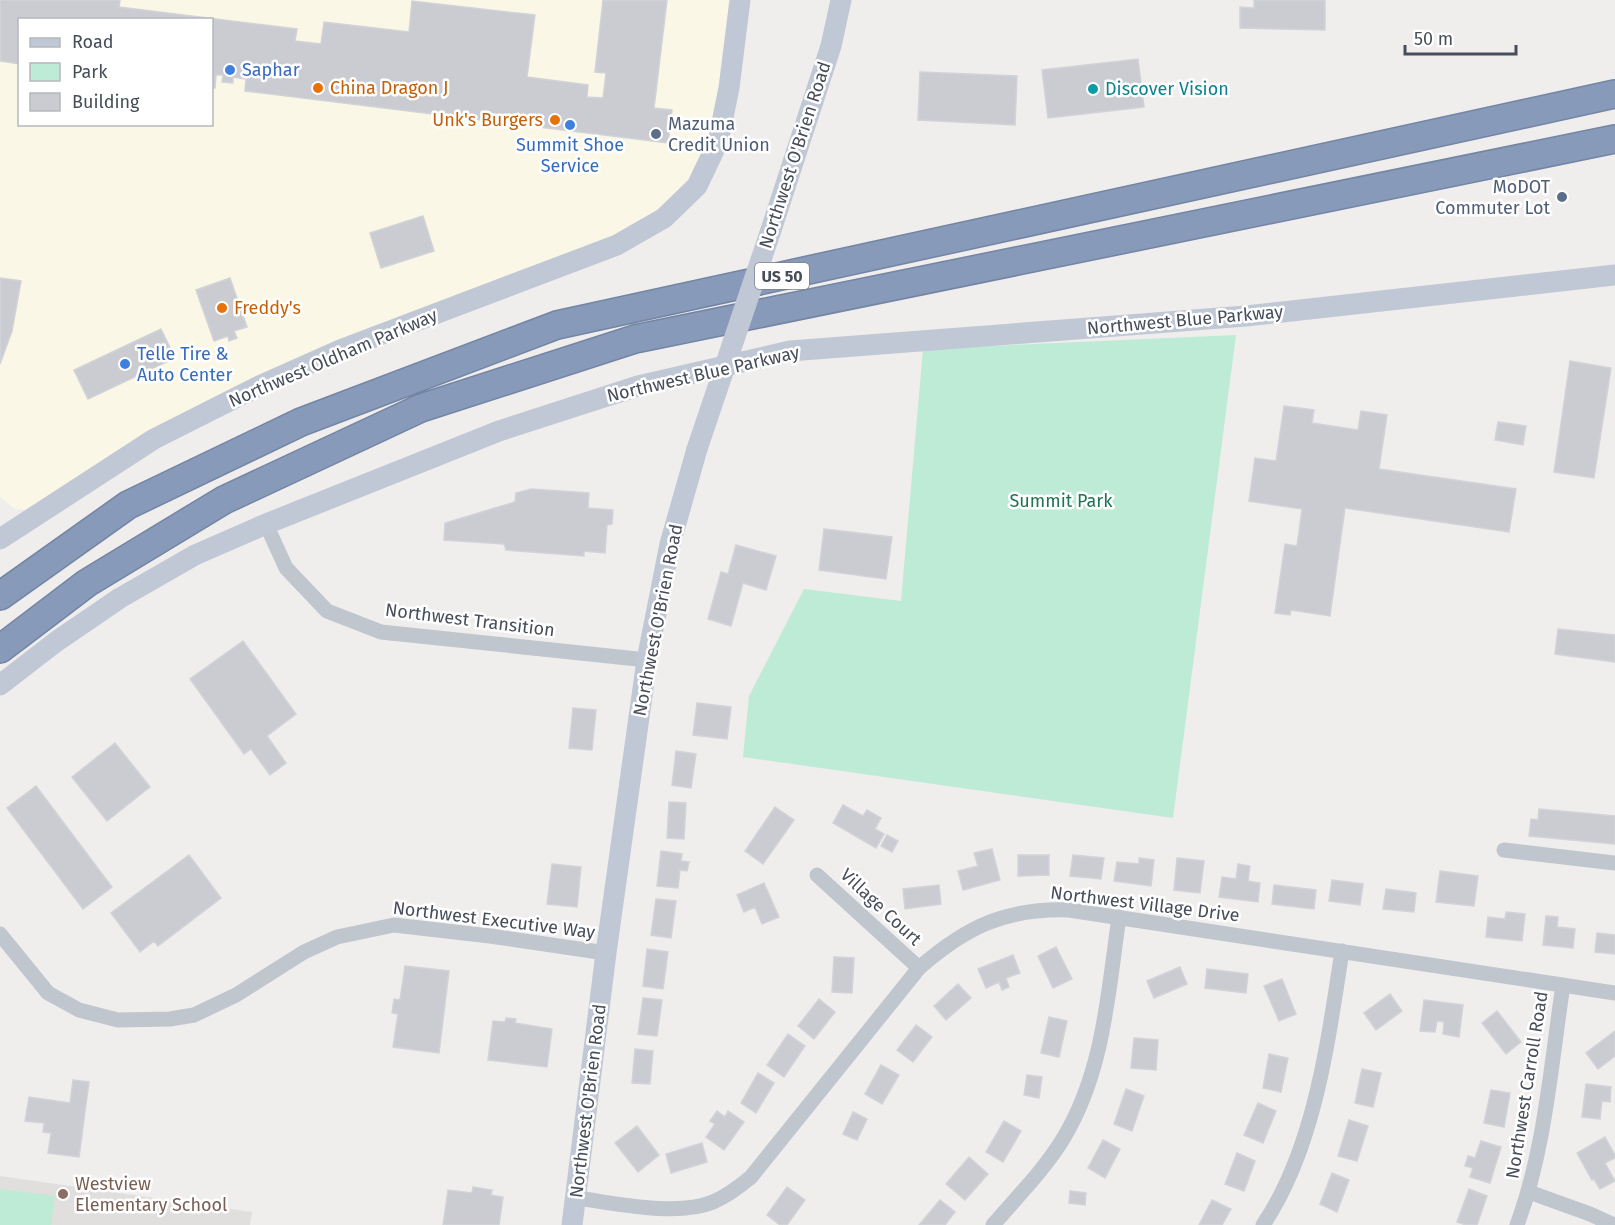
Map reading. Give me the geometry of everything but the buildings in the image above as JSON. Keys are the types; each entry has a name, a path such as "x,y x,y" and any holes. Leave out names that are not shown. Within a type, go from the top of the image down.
{"highway":[{"name":"US 50","path":"0,596 128,505 302,422 557,326 1615,94"},
{"name":"US 50","path":"0,649 87,583 224,500 421,408 635,339 1615,138"}],"street":[{"name":"Northwest Oldham Parkway","path":"3,532 154,439 259,386 340,350 617,245 664,218 697,186 718,142 729,87 740,0"},
{"name":"Northwest O'Brien Road","path":"572,1225 606,953 647,660 670,544 697,449 831,46 841,0"},
{"name":"Northwest Blue Parkway","path":"0,685 57,641 120,598 195,555 266,524 499,431 638,386 790,351 1246,316 1615,275"},
{"name":"Northwest Transition","path":"266,524 286,568 327,611 381,632 647,660"},
{"path":"1504,850 1615,863"},
{"name":"Village Court","path":"817,875 919,968"},
{"name":"Northwest Village Drive","path":"576,1198 675,1210 702,1206 730,1194 751,1177 919,968 943,947 998,917 1045,909 1069,910 1615,993"},
{"path":"993,1225 1047,1162 1064,1138 1090,1081 1100,1041 1119,917"},
{"name":"Northwest Executive Way","path":"0,934 48,993 79,1010 118,1020 170,1019 194,1015 236,995 304,952 337,937 394,925 606,953"},
{"path":"1263,1225 1298,1154 1312,1108 1323,1068 1342,951"},
{"name":"Northwest Carroll Road","path":"1517,1225 1529,1192 1538,1150 1563,985"},
{"path":"1529,1192 1614,1225"}],"shaded area":[{"path":"0,0 739,0 720,121 680,196 620,237 296,366 30,510 15,509 0,497"},
{"name":"Westview Elementary School","path":"0,1176 252,1212 250,1225 0,1225"}],"green space":[{"name":"Summit Park","path":"1236,335 1173,818 743,757 749,696 804,589 901,601 923,349"},
{"path":"0,1189 55,1196 51,1225 0,1225"}],"place":[{"name":"Saphar","path":"230,70"},
{"name":"China Dragon J","path":"318,88"},
{"name":"Discover Vision","path":"1093,89"},
{"name":"Unk's Burgers","path":"555,120"},
{"name":"Summit Shoe Service","path":"570,125"},
{"name":"Mazuma Credit Union","path":"656,134"},
{"name":"MoDOT Commuter Lot","path":"1562,197"},
{"name":"Freddy's","path":"222,308"},
{"name":"Telle Tire & Auto Center","path":"125,364"},
{"name":"Westview Elementary School","path":"63,1194"}]}
